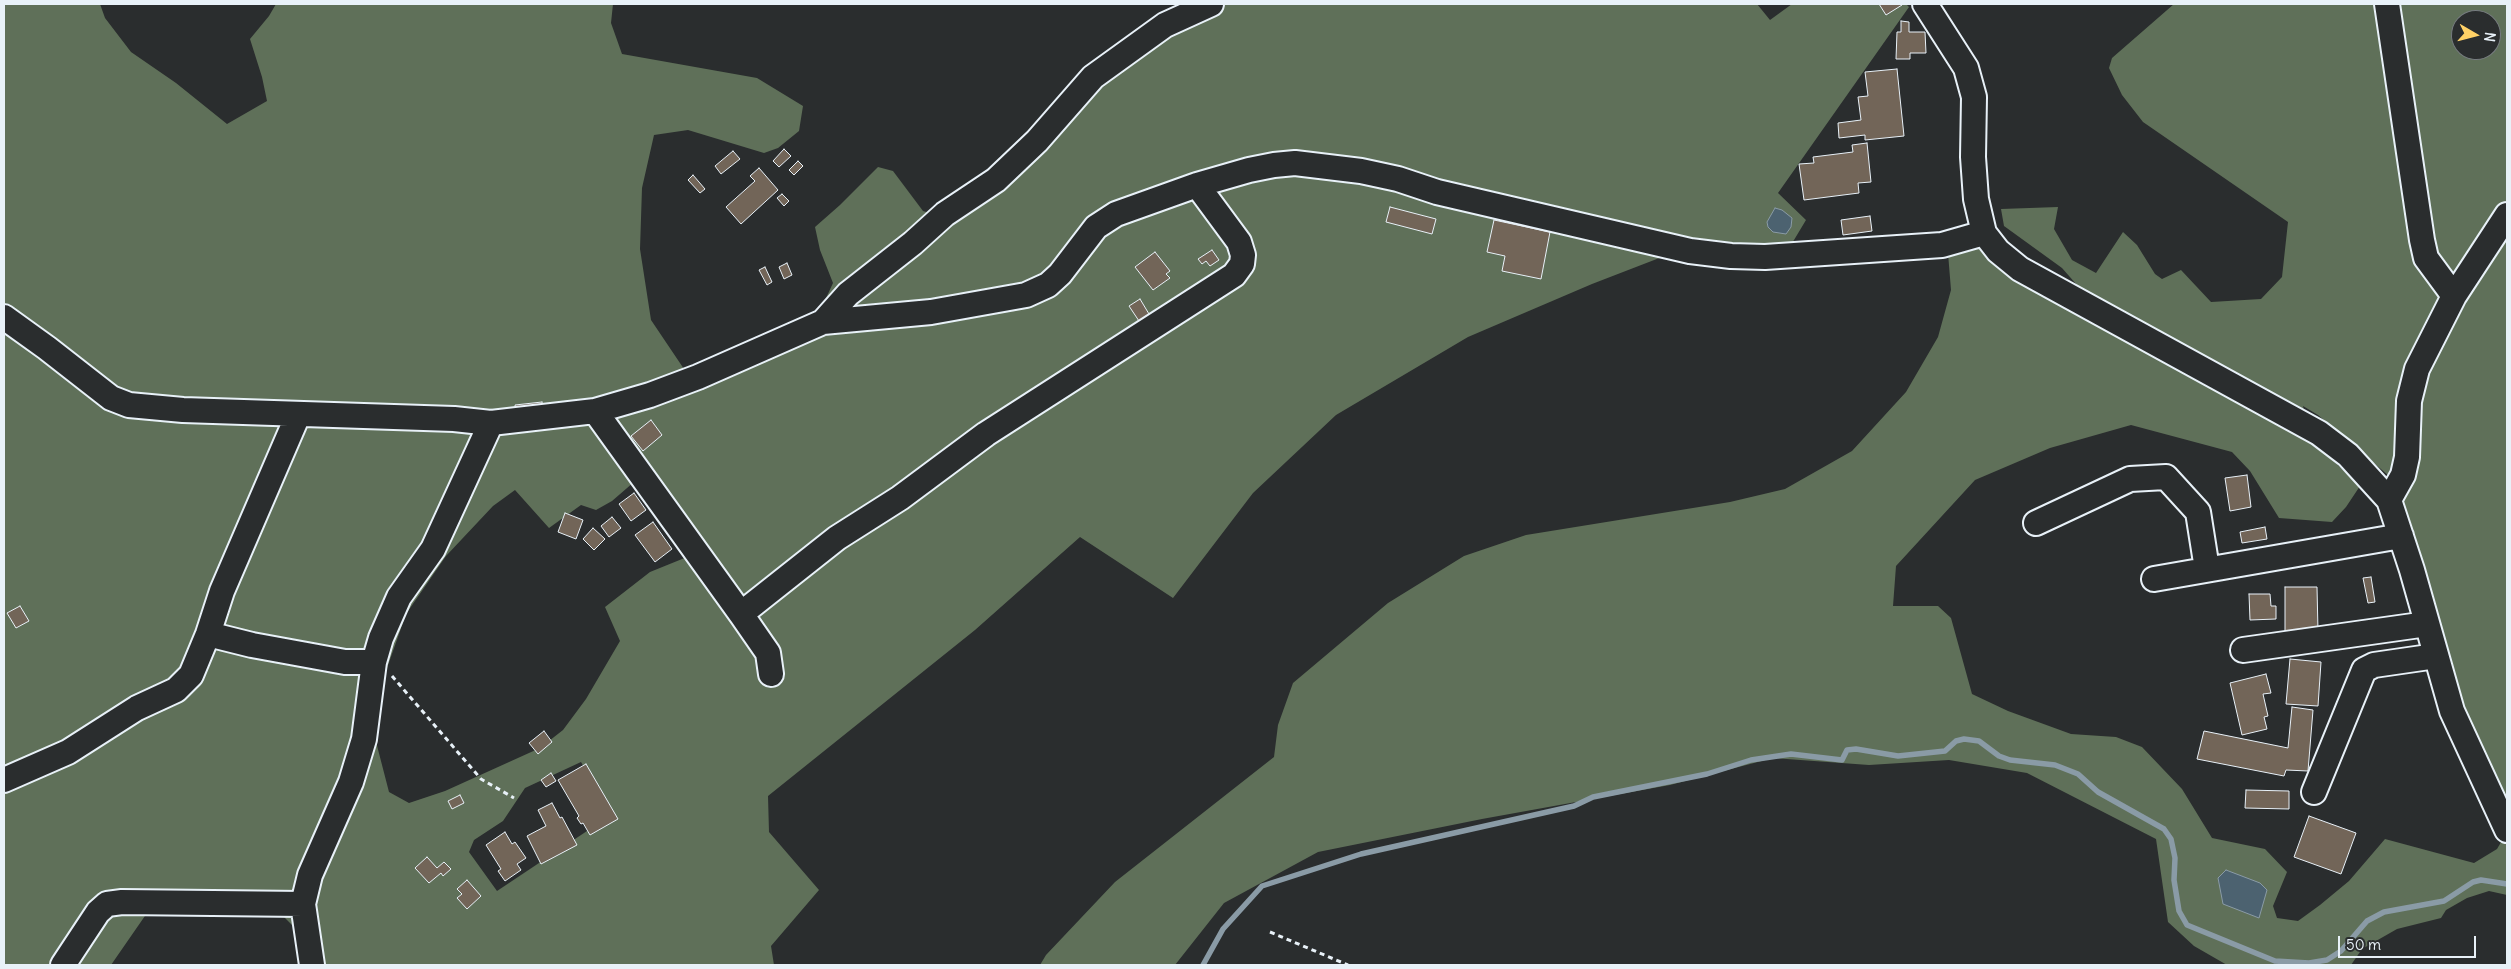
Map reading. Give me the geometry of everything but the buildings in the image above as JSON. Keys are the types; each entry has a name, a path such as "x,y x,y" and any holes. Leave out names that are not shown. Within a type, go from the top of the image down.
{"street":[{"path":"823,322 848,294 913,243 945,214 996,180 1037,141 1093,77 1165,25 1210,4"},
{"path":"1925,4 1966,68 1974,97 1973,157 1976,199 1984,233 1998,251 2020,268 2319,433 2348,455 2389,500 2452,711 2507,830"},
{"path":"2387,4 2426,258 2454,296"},
{"path":"4,317 111,398 129,405 183,410 298,415 414,417 491,423 596,412 698,377 823,322 931,312 1026,295 1048,285 1060,274 1096,227 1110,218 1197,186 1249,170 1274,165 1295,163 1361,171 1398,179 1437,192 1690,250 1731,256 1765,257 1942,245 1984,233"},
{"path":"741,614 837,538 900,498 986,434 1234,274 1242,264 1243,255 1238,242 1197,186"},
{"path":"2389,500 2403,475 2407,458 2409,401 2417,369 2454,296 2507,215"},
{"path":"596,412 768,653 771,674"},
{"path":"4,780 68,752 136,708 176,690 191,675 208,634 222,591 298,415"},
{"path":"312,965 303,904 310,875 351,782 364,739 375,659 381,638 399,597 433,549 491,423"},
{"path":"2036,522 2130,478 2166,477 2198,512 2207,569"},
{"path":"2154,579 2401,536"},
{"path":"2243,650 2426,624"},
{"path":"208,634 252,645 344,662 375,659"},
{"path":"2314,792 2364,670 2374,665 2436,656"},
{"path":"63,965 98,912 107,904 122,902 303,904"}],"path":[{"path":"375,659 481,778 514,798"},
{"path":"1270,932 1348,965"}],"green space":[{"path":"4,4 100,4 105,18 131,52 176,83 227,124 267,101 262,77 250,39 269,16 276,4 613,4 611,23 622,54 757,78 803,106 799,131 778,148 764,153 688,130 654,135 642,188 640,249 651,320 684,369 715,376 815,331 821,309 833,283 820,250 815,227 878,167 893,171 923,211 933,214 1171,27 1223,4 1757,4 1770,20 1792,4 1906,4 1909,7 1778,193 1806,220 1791,245 1749,249 1693,245 1592,284 1468,337 1336,415 1253,493 1173,598 1080,537 975,630 768,796 769,832 819,890 771,946 774,965 305,965 296,929 280,913 147,913 111,965 4,965","holes":["634,482 687,557 650,572 605,607 620,641 586,699 563,730 540,748 445,791 409,803 389,792 374,734 381,685 406,614 446,556 493,506 515,490 549,528 581,505 596,510 612,501","581,762 611,815 497,891 469,852 474,840 503,821 525,788"]},
{"path":"2174,4 2507,4 2507,818 2456,709 2389,476 2318,415 2303,406 2310,439 2360,486 2346,507 2332,522 2279,518 2250,471 2232,452 2131,425 2050,448 1975,480 1896,566 1893,606 1938,606 1951,618 1972,694 2008,711 2071,734 2116,737 2142,747 2182,789 2212,838 2265,849 2287,872 2273,906 2277,918 2298,921 2320,905 2349,881 2385,839 2474,863 2497,849 2507,832 2507,895 2489,891 2467,898 2446,910 2441,918 2397,929 2362,949 2351,965 2227,965 2194,946 2168,922 2156,839 2027,773 1949,760 1869,765 1773,758 1670,785 1482,819 1318,852 1224,903 1175,965 1040,965 1046,955 1115,882 1274,757 1278,725 1293,683 1388,603 1464,556 1526,535 1730,502 1785,489 1852,451 1906,392 1938,337 1951,290 1948,253 1982,243 2084,293 2062,268 2004,226 2001,209 2058,207 2054,229 2072,260 2096,273 2123,232 2137,245 2155,274 2162,279 2181,270 2211,302 2261,299 2282,277 2288,222 2143,122 2122,95 2109,68 2112,58"}],"water":[{"path":"1775,208 1782,210 1792,218 1791,227 1786,234 1773,232 1768,227 1767,222"},
{"path":"2226,870 2260,883 2267,890 2259,918 2223,904 2218,878"}],"waterway":[{"path":"1203,965 1223,929 1262,886 1361,854 1574,806 1593,797 1707,774 1751,760 1791,754 1842,760 1847,750 1856,749 1898,756 1945,751 1956,741 1964,739 1979,741 1999,756 2010,760 2055,765 2078,774 2098,792 2164,829 2171,839 2175,858 2174,880 2179,911 2187,925 2275,961 2309,963 2327,960 2341,951 2367,921 2384,912 2444,901 2473,882 2481,880 2507,884"}]}
